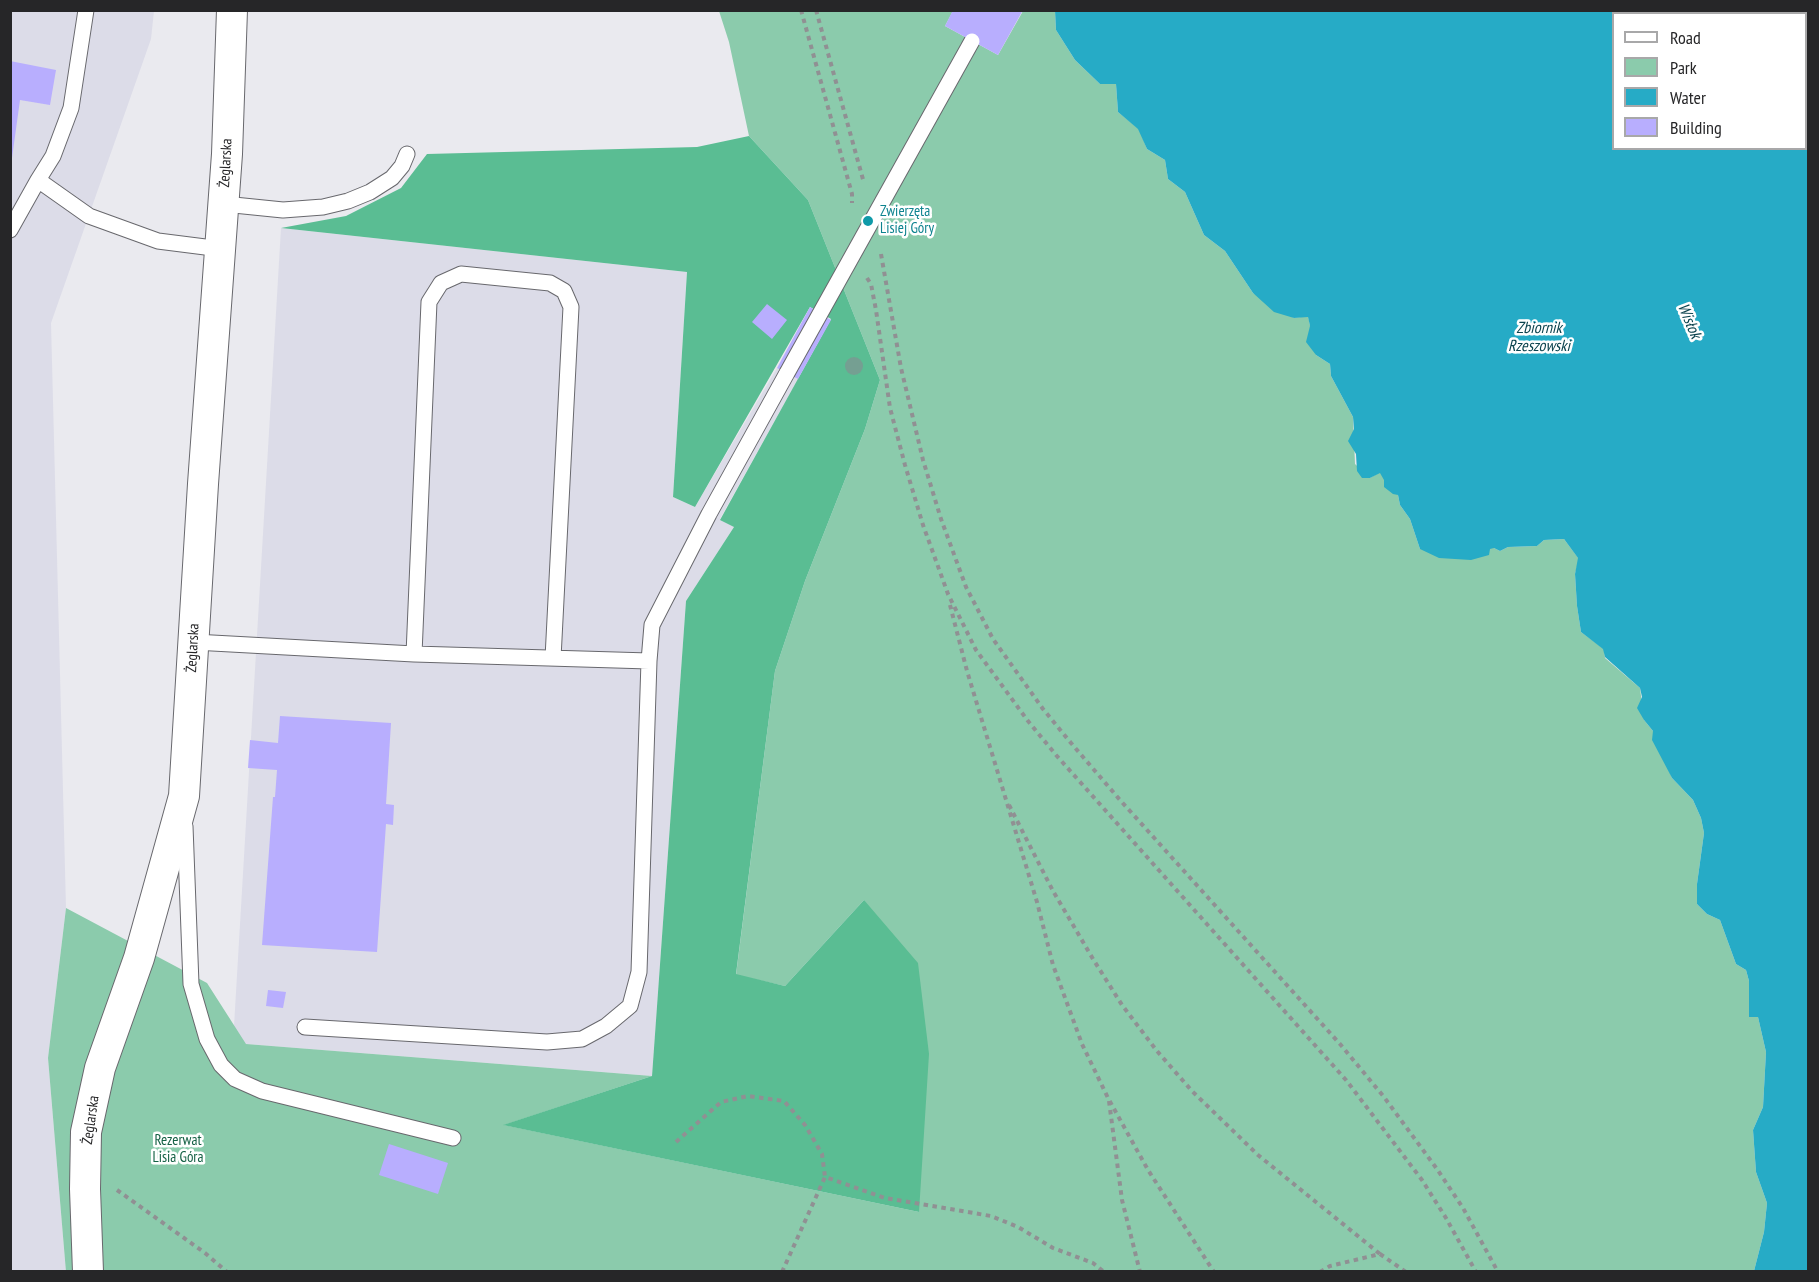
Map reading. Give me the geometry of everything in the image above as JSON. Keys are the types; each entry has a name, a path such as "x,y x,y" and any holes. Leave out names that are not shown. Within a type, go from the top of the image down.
{"street":[{"name":"Żeglarska","path":"88,1272 85,1190 86,1132 100,1068 139,958 184,796 224,204 232,10"}],"lane":[{"path":"10,230 53,156 71,108 86,10"},
{"path":"305,1027 548,1042 582,1039 606,1026 630,1006 639,972 652,625 709,514 972,41"},
{"path":"224,204 283,210 323,207 348,201 370,192 392,178 402,166 406,154"},
{"path":"38,180 89,216 159,241 221,249"},
{"path":"414,654 429,302 441,283 461,274 550,283 564,291 571,307 553,658"},
{"path":"194,642 414,654 649,661"},
{"path":"184,796 191,984 207,1039 221,1065 235,1079 262,1091 453,1138"}],"path":[{"path":"801,10 852,194 852,206"},
{"path":"816,10 867,191"},
{"path":"880,245 901,368 923,460 941,519 966,587 993,639 1043,709 1078,751 1341,1044 1384,1096 1450,1188 1498,1272"},
{"path":"863,270 871,284 890,408 904,465 922,525 948,594 976,650 1049,747 1340,1072 1369,1108 1428,1190 1476,1272"},
{"path":"948,594 967,671 1037,902 1053,965 1082,1044 1108,1098 1148,1170 1214,1272"},
{"path":"1004,794 1053,891 1087,949 1122,1005 1157,1051 1192,1091 1258,1155 1380,1254 1406,1272"},
{"path":"676,1142 721,1102 748,1096 784,1101 804,1125 822,1154 825,1177 783,1269 789,1272"},
{"path":"1108,1098 1122,1200 1140,1272"},
{"path":"87,1169 205,1253 227,1272"},
{"path":"825,1177 885,1198 991,1216 1018,1227 1053,1248 1093,1263 1104,1272"},
{"path":"1320,1272 1330,1266 1380,1254"}],"shaded area":[{"path":"10,11 154,11 151,39 51,323 66,908 48,1058 66,1272 10,1271"},
{"path":"281,228 687,272 673,497 695,507 777,368 798,379 720,519 734,527 686,601 652,1076 233,1043"}],"green space":[{"name":"Rezerwat Lisia Góra","path":"719,11 953,11 945,26 998,55 1023,11 1055,11 1056,30 1075,60 1100,84 1116,84 1118,112 1139,129 1147,149 1165,160 1168,179 1185,192 1204,235 1225,251 1253,293 1294,318 1308,316 1316,355 1330,364 1331,376 1353,417 1355,464 1370,478 1380,472 1398,495 1400,505 1410,519 1420,549 1494,548 1500,551 1508,547 1537,546 1544,540 1564,539 1579,559 1575,574 1581,632 1604,649 1605,658 1640,688 1644,720 1653,731 1672,778 1693,800 1701,818 1704,833 1697,884 1697,904 1707,914 1720,920 1736,964 1746,970 1749,981 1749,1016 1758,1017 1766,1052 1763,1107 1753,1130 1756,1172 1767,1203 1764,1232 1754,1271 66,1272 48,1058 66,908 207,983 246,1044 652,1076 504,1125 919,1212 864,900 785,986 736,975 775,671 805,581 865,429 880,380 808,200 749,136 729,42"},
{"path":"749,136 808,200 880,380 865,429 805,581 775,671 736,974 785,986 864,900 918,963 929,1054 919,1212 503,1125 652,1076 686,601 734,527 720,520 831,319 810,307 695,507 673,497 687,272 281,228 346,216 401,188 427,154 697,147"}],"water":[{"name":"Zbiornik Rzeszowski","path":"1055,11 1808,11 1808,1271 1754,1271 1764,1232 1767,1203 1756,1172 1753,1130 1763,1107 1766,1052 1758,1017 1749,1017 1749,981 1746,970 1736,964 1720,920 1707,914 1697,904 1697,884 1704,833 1701,818 1693,800 1672,778 1652,740 1653,731 1637,708 1642,697 1640,688 1605,657 1603,649 1581,632 1575,574 1578,558 1564,539 1544,540 1537,546 1508,547 1500,551 1494,548 1490,549 1489,555 1471,560 1439,558 1420,549 1410,519 1400,505 1398,495 1384,487 1384,480 1380,473 1370,478 1362,478 1357,471 1356,454 1348,441 1354,429 1353,417 1331,376 1330,364 1316,355 1306,342 1310,326 1308,317 1294,318 1274,312 1253,293 1225,251 1204,235 1185,192 1168,179 1165,160 1147,149 1138,129 1118,112 1116,84 1100,84 1075,60 1056,30"}],"building":[{"path":"953,10 1023,10 998,55 945,26"},
{"path":"10,61 56,70 50,105 20,100 12,158"},
{"path":"767,304 787,320 772,339 752,322"},
{"path":"810,307 831,320 798,379 777,368"},
{"path":"280,716 391,723 386,804 394,805 393,825 386,824 377,952 262,945 277,770 248,768 250,740 278,743"},
{"path":"268,990 286,992 283,1008 266,1006"},
{"path":"389,1144 448,1163 438,1194 379,1175"}],"place":[{"name":"Zwierzęta Lisiej Góry","path":"868,221"}],"water label":[{"name":"Wisłok","path":"1689,321"}]}
